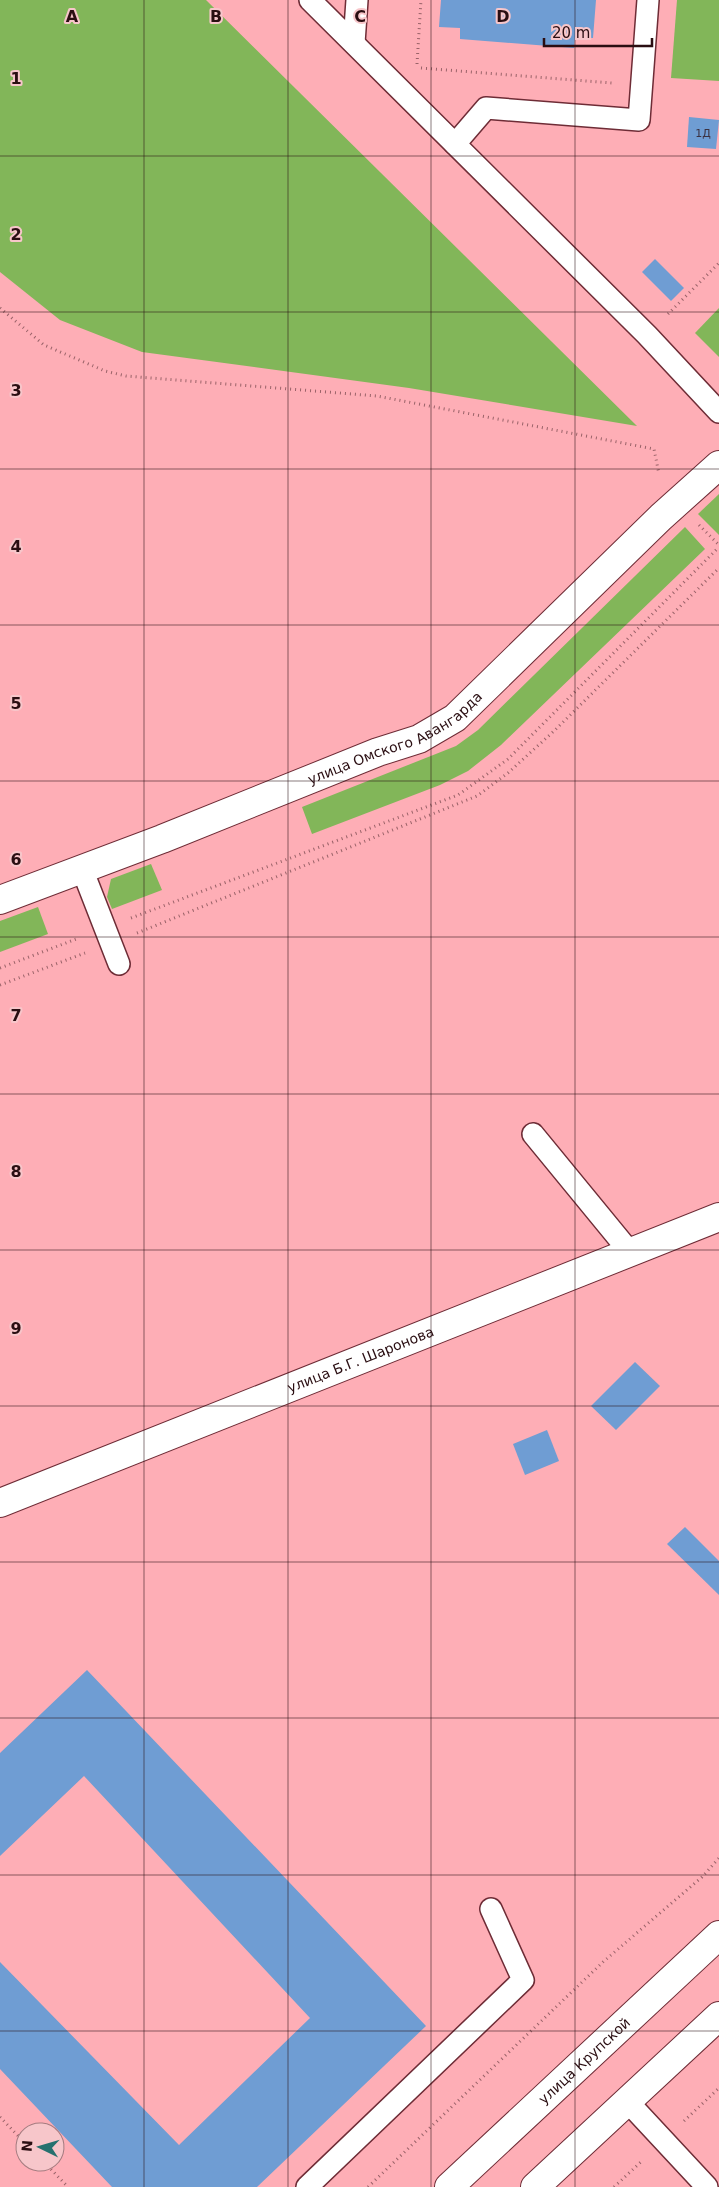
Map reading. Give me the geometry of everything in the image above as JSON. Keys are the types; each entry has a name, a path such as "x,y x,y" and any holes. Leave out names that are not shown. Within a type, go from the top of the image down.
{"main road":[{"name":"улица Омского Авангарда","path":"0,900 378,752 419,739 455,718 661,517 719,465"},
{"name":"улица Б.Г. Шаронова","path":"0,1503 629,1251 719,1217"},
{"name":"улица Крупской","path":"449,2187 719,1935"},
{"path":"536,2187 719,2016"}],"lane":[{"path":"310,0 648,336 719,412"},
{"path":"354,43 357,0"},
{"path":"455,144 486,108 639,120 648,0"},
{"path":"82,869 119,964"},
{"path":"533,1134 629,1251"},
{"path":"307,2187 523,1980 491,1909"},
{"path":"627,2101 707,2187"}],"path":[{"path":"422,0 416,68 619,83"},
{"path":"648,336 719,263"},
{"path":"0,308 44,345 105,371 126,376 386,398 654,449 659,476"},
{"path":"0,985 108,936 458,795 508,760 719,547"},
{"path":"0,968 108,936 477,796 508,773 554,731 719,568"},
{"path":"368,2187 603,1962 702,1877 719,1858"},
{"path":"0,2117 15,2133"},
{"path":"54,2172 68,2187"}],"green space":[{"path":"0,0 206,0 637,426 409,388 142,352 60,320 0,272"},
{"path":"677,0 719,0 719,81 671,78"},
{"path":"719,308 719,357 695,333"},
{"path":"719,494 719,535 698,514"},
{"path":"685,527 705,549 501,745 468,771 440,785 312,834 302,807 456,746 478,730"},
{"path":"151,864 162,890 112,909 107,897 111,879"},
{"path":"38,907 48,934 0,952 0,921"}],"building":[{"path":"441,0 596,0 593,38 575,37 574,48 460,39 460,28 439,27"},
{"path":"689,117 719,120 716,149 687,147"},
{"path":"655,259 684,288 671,301 642,272"},
{"path":"635,1362 660,1386 616,1430 591,1406"},
{"path":"547,1430 559,1461 525,1475 513,1444"},
{"path":"685,1527 719,1561 719,1595 667,1544"},
{"path":"87,1670 426,2026 257,2187 112,2187 65,2137 65,2122 50,2122 0,2069 0,1962 179,2145 310,2018 84,1776 0,1856 0,1753"}]}
